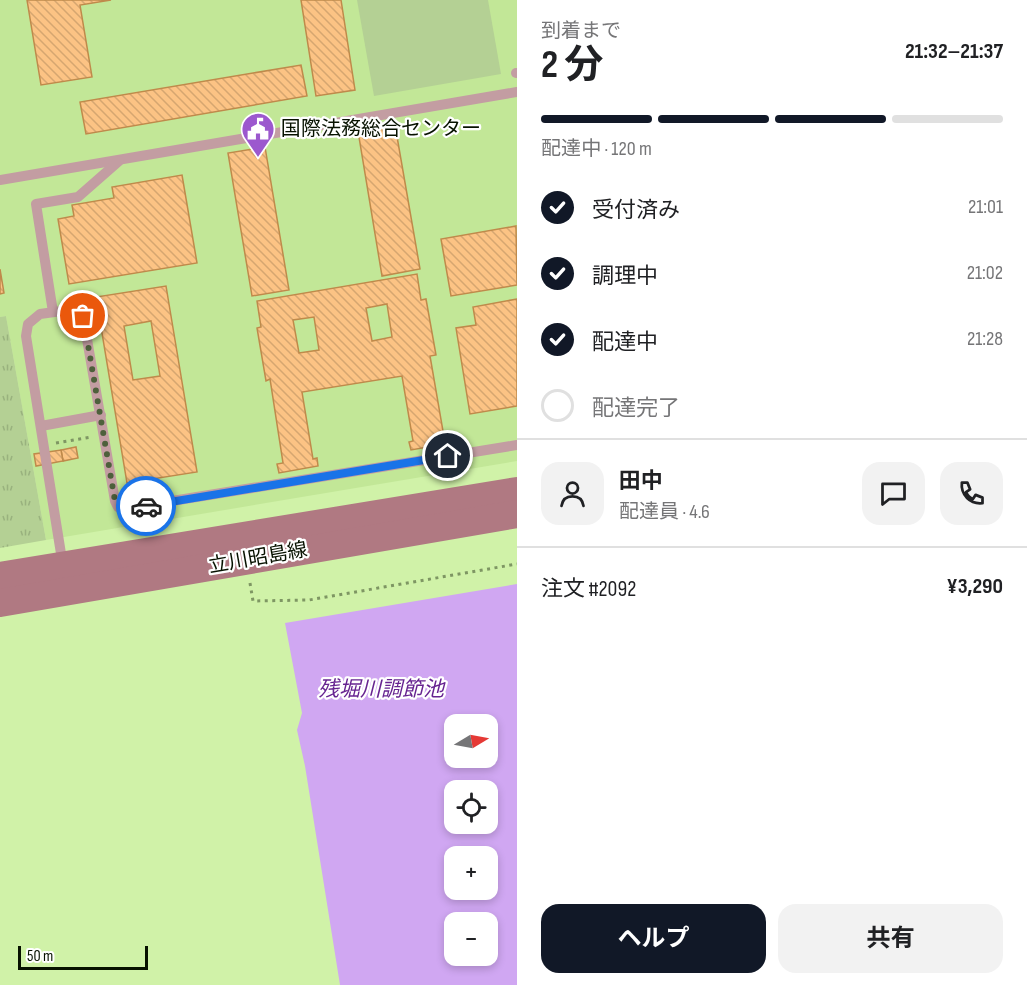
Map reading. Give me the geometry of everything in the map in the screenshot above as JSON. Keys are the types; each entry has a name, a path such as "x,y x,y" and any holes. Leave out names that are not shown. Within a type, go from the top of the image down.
{"main road":[{"name":"立川昭島線","path":"0,576 517,491"},
{"name":"立川昭島線","path":"0,603 517,514"}],"lane":[{"path":"0,180 517,92"},
{"path":"53,312 36,204 78,197 121,159"},
{"path":"63,566 26,336 26,329 36,316 76,309 83,316 115,501 118,507 123,509 517,445"},
{"path":"41,426 101,416"}],"path":[{"path":"250,583 254,601 309,600 517,564"}],"shaded area":[{"name":"国際法務総合センター","path":"0,0 517,0 517,461 46,540 6,316 0,317"}],"green space":[{"path":"357,0 488,0 501,74 374,96"},
{"path":"6,316 46,540 0,548 0,317"}],"water":[{"name":"残堀川調節池","path":"517,584 517,985 340,985 305,766 297,730 302,713 285,623"}],"building":[{"path":"27,0 111,0 80,5 92,77 41,85"},
{"path":"301,0 341,0 355,90 316,96"},
{"path":"301,65 307,96 86,134 80,102"},
{"path":"395,125 420,269 382,276 358,131"},
{"path":"265,147 289,290 252,296 228,153"},
{"path":"182,175 197,263 69,284 58,219 74,216 72,205 114,198 112,187"},
{"path":"516,226 517,285 451,296 441,239"},
{"path":"0,269 4,293 0,294"},
{"path":"417,274 421,300 426,299 436,355 430,356 444,437 450,436 451,443 411,450 409,442 413,441 402,376 302,392 313,459 317,458 318,466 279,473 277,464 283,463 270,379 266,381 257,328 261,327 257,301","holes":["387,304 392,337 372,341 366,308","314,317 319,350 299,353 293,320"]},
{"path":"166,286 197,472 127,483 96,297","holes":["151,321 160,376 133,380 124,326"]},
{"path":"517,299 517,406 470,414 456,328 476,325 473,307"},
{"path":"76,447 78,458 63,461 61,450"},
{"path":"61,450 63,461 36,466 34,454"}],"way so far":[{"path":"83,316 115,501 118,507 123,509 146,506"}],"place":[{"name":"国際法務総合センター","path":"258,158"}],"route":[{"path":"146,506 448,456"}]}
